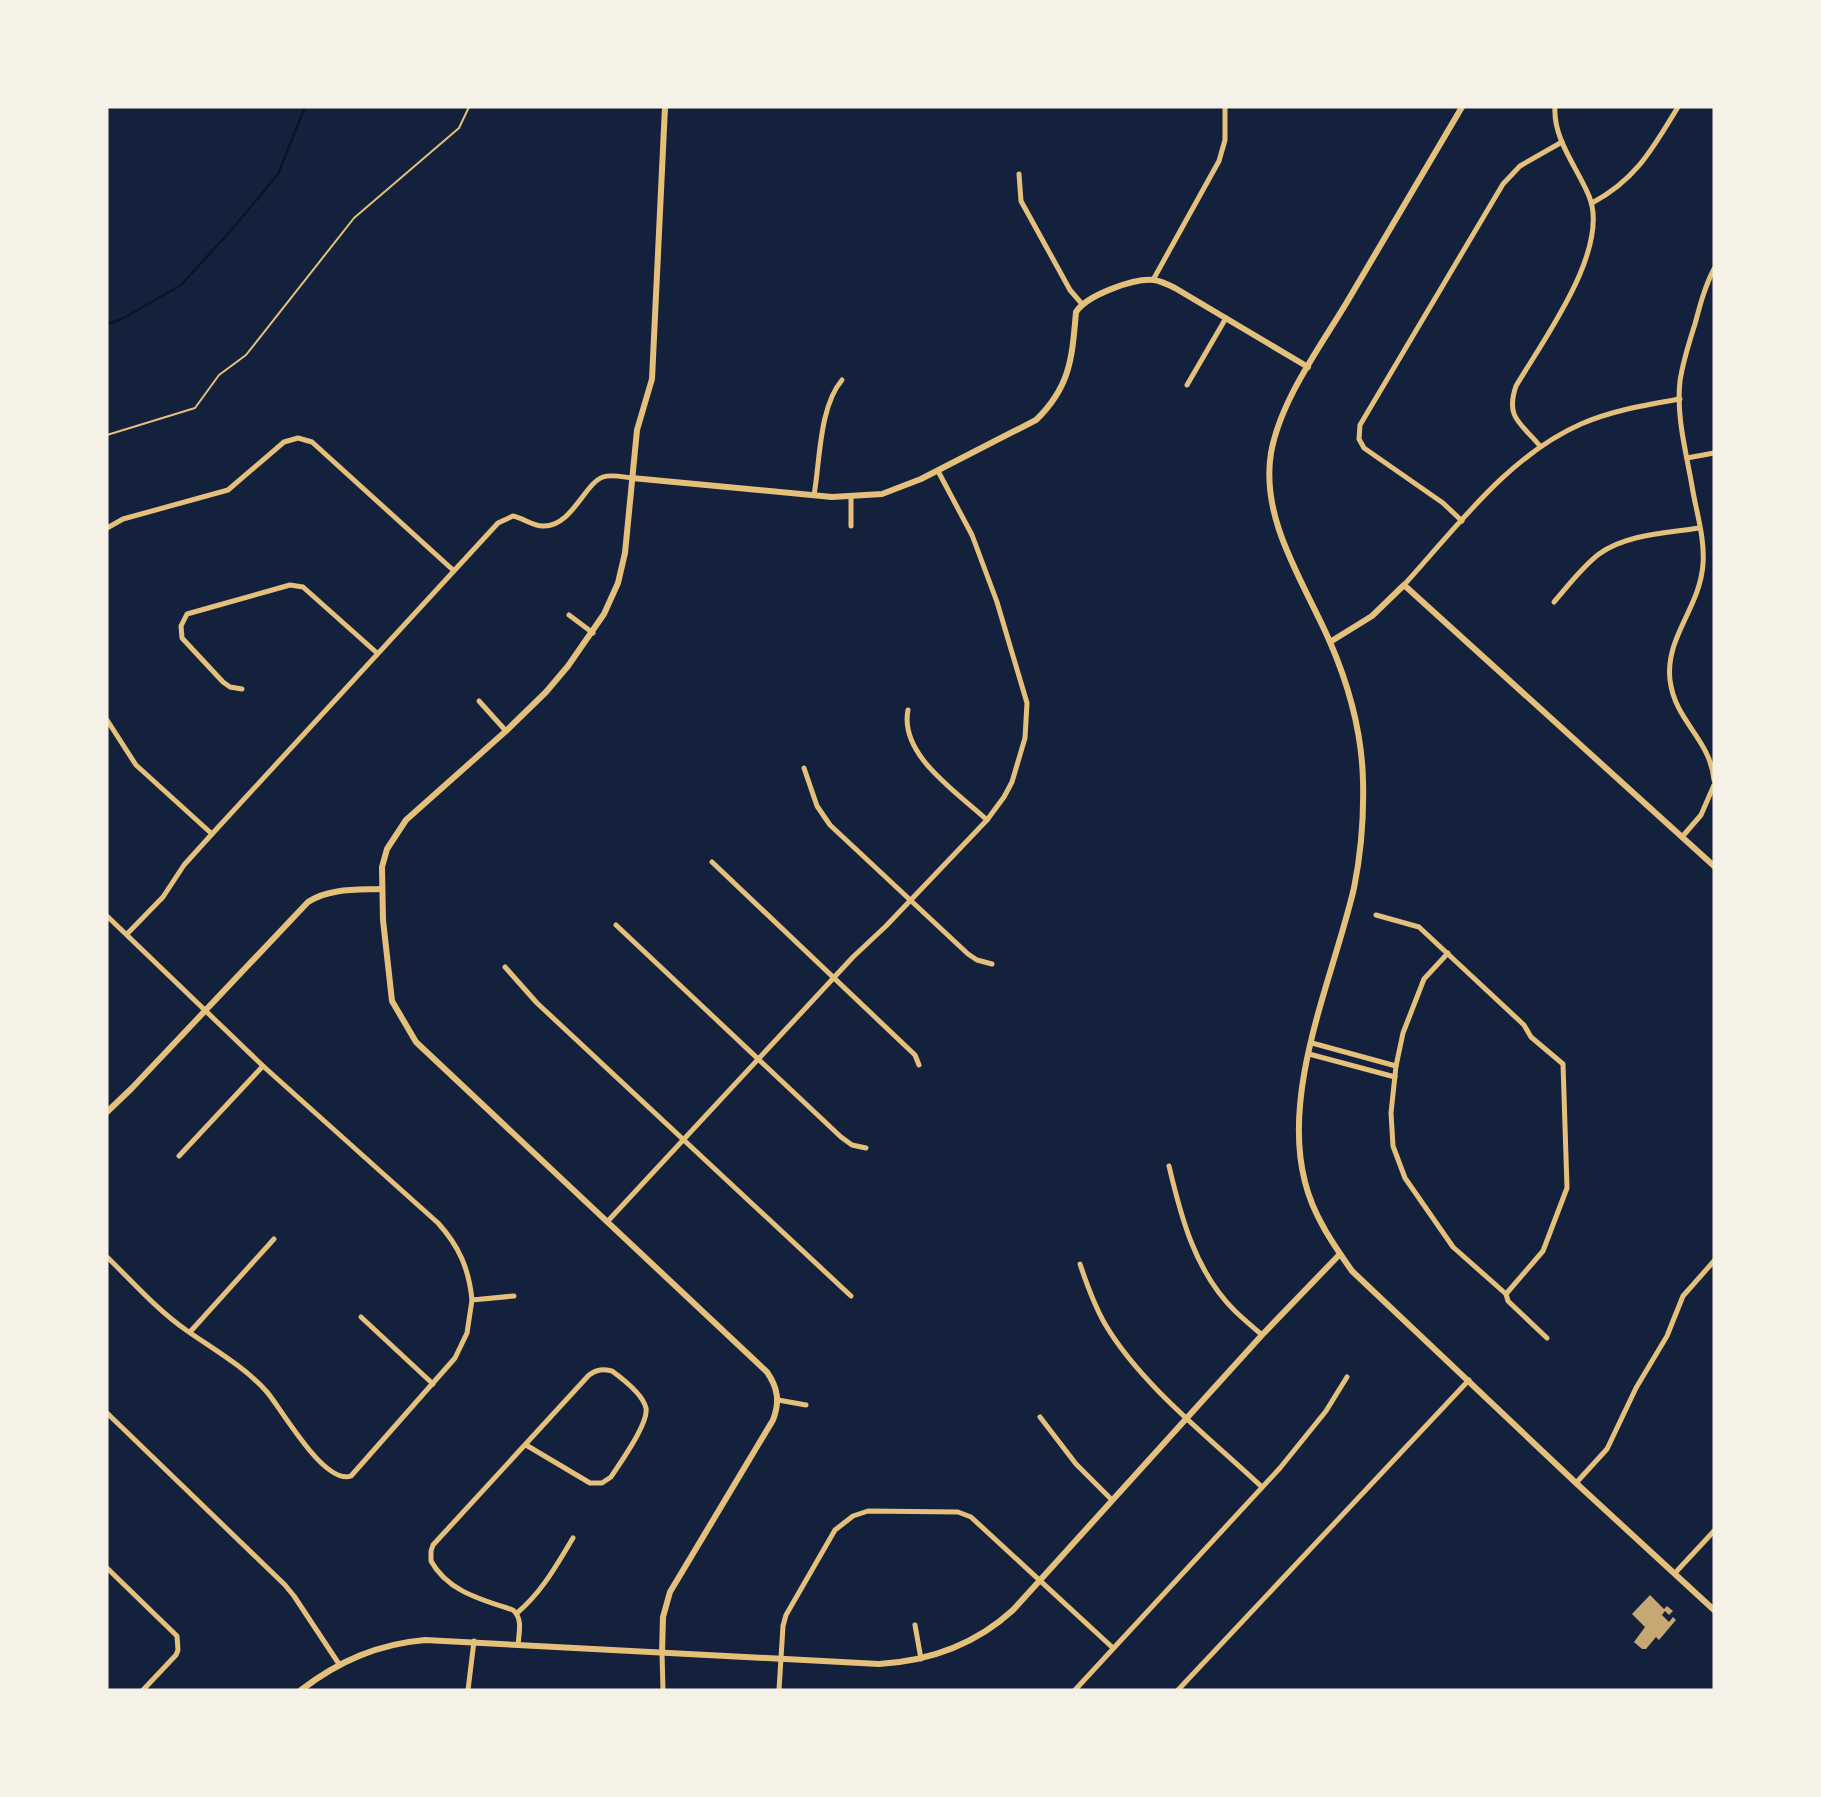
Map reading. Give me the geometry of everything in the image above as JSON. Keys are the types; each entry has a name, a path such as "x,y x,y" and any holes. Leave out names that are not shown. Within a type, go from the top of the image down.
{"street":[{"path":"663,1690 663,1617 670,1592 773,1420 778,1400 773,1380 423,1050 410,1034 392,1001 381,889 382,867 387,849 406,820 546,692 593,633 610,604 618,583 625,553 637,430 652,379 665,107"},
{"path":"1153,280 1219,161 1225,140 1225,107"},
{"path":"1462,107 1289,402 1275,437 1269,467 1270,497 1277,525 1344,677 1354,711 1363,776 1363,812 1353,890 1309,1054 1298,1127 1301,1163 1305,1185 1317,1213 1352,1271 1714,1610"},
{"path":"1540,446 1513,416 1511,400 1516,386 1583,270 1593,237 1592,203 1562,142 1556,125 1555,107"},
{"path":"1592,203 1611,192 1637,170 1678,107"},
{"path":"1462,521 1443,503 1369,453 1360,443 1360,425 1503,184 1520,166 1562,142"},
{"path":"1019,174 1021,201 1070,290 1082,304"},
{"path":"1682,837 1701,816 1714,782 1706,747 1678,709 1670,672 1672,649 1700,585 1703,548 1681,429 1679,399 1682,368 1707,283 1714,269"},
{"path":"127,934 163,897 184,865 212,834 453,570 503,519 516,516 542,526 556,524 600,478 612,476 850,497 882,494 921,480 1036,420 1051,406 1068,375 1076,312 1094,296 1134,283 1153,280 1175,288 1308,367"},
{"path":"1187,384 1226,318"},
{"path":"814,495 826,416 842,380"},
{"path":"1329,642 1364,622 1404,585 1506,474 1540,446 1566,431 1602,416 1679,399"},
{"path":"107,527 123,519 228,490 284,442 298,438 312,442 453,570"},
{"path":"1687,458 1714,453"},
{"path":"607,1222 833,979 987,820 1004,797 1019,761 1027,727 1027,703 980,553 938,471"},
{"path":"850,497 851,526"},
{"path":"1554,602 1594,558 1610,548 1638,538 1699,528"},
{"path":"242,689 230,687 223,682 182,638 180,626 183,619 192,612 298,585 377,653"},
{"path":"1404,585 1714,866"},
{"path":"569,615 593,633"},
{"path":"479,701 506,731"},
{"path":"908,710 907,729 917,753 987,820"},
{"path":"107,720 136,765 212,834"},
{"path":"804,768 817,806 825,818 968,954 976,960 992,964"},
{"path":"712,862 915,1055 919,1065"},
{"path":"107,1112 308,902 321,894 332,892 381,889"},
{"path":"1376,915 1419,927 1524,1025 1531,1037 1563,1064 1567,1188 1543,1251 1506,1294"},
{"path":"107,916 263,1066 449,1236 466,1265 472,1300 469,1325 464,1342 450,1366 351,1476 345,1478 333,1474 312,1453 266,1392 248,1375 173,1320 107,1257"},
{"path":"616,925 841,1138 852,1145 866,1148"},
{"path":"1448,953 1424,979 1403,1033 1391,1113 1393,1146 1405,1178 1453,1247 1506,1294 1508,1301 1548,1338"},
{"path":"505,967 537,1003 851,1296"},
{"path":"1312,1043 1396,1066"},
{"path":"1309,1054 1395,1077"},
{"path":"178,1156 263,1066"},
{"path":"1168,1166 1195,1254 1217,1290 1233,1309 1262,1335"},
{"path":"190,1332 274,1239"},
{"path":"301,1690 339,1664 366,1652 403,1642 437,1639 879,1664 921,1659 946,1651 985,1632 1013,1610 1262,1335 1340,1254"},
{"path":"1576,1483 1607,1449 1633,1394 1667,1336 1683,1296 1714,1261"},
{"path":"1080,1264 1096,1306 1113,1336 1145,1378 1262,1487"},
{"path":"472,1300 514,1296"},
{"path":"361,1317 433,1384"},
{"path":"517,1613 468,1595 455,1586 431,1561 433,1545 526,1445 594,1372 612,1371 646,1406 644,1421 611,1477 605,1482 590,1483 526,1445"},
{"path":"1075,1690 1308,1436 1347,1377"},
{"path":"1178,1690 1469,1380"},
{"path":"778,1400 806,1405"},
{"path":"107,1413 285,1585 339,1664"},
{"path":"1040,1417 1076,1464 1112,1500"},
{"path":"779,1690 783,1626 790,1608 835,1530 861,1513 965,1514 971,1517 1113,1648"},
{"path":"1675,1573 1714,1531"},
{"path":"517,1613 534,1599 573,1538"},
{"path":"107,1568 177,1636 176,1655 143,1690"},
{"path":"517,1613 520,1624 518,1645"},
{"path":"915,1625 921,1659"},
{"path":"468,1690 474,1641"}],"path":[{"path":"107,435 195,408 219,374 246,355 354,218 458,128 468,107"}],"building":[{"path":"1650,1595 1664,1609 1667,1606 1673,1611 1669,1615 1665,1611 1662,1615 1669,1622 1673,1617 1676,1620 1659,1640 1656,1637 1646,1649 1642,1649 1634,1642 1645,1627 1632,1614"}],"waterway":[{"path":"107,324 122,319 181,285 234,227 278,174 305,107"}]}
